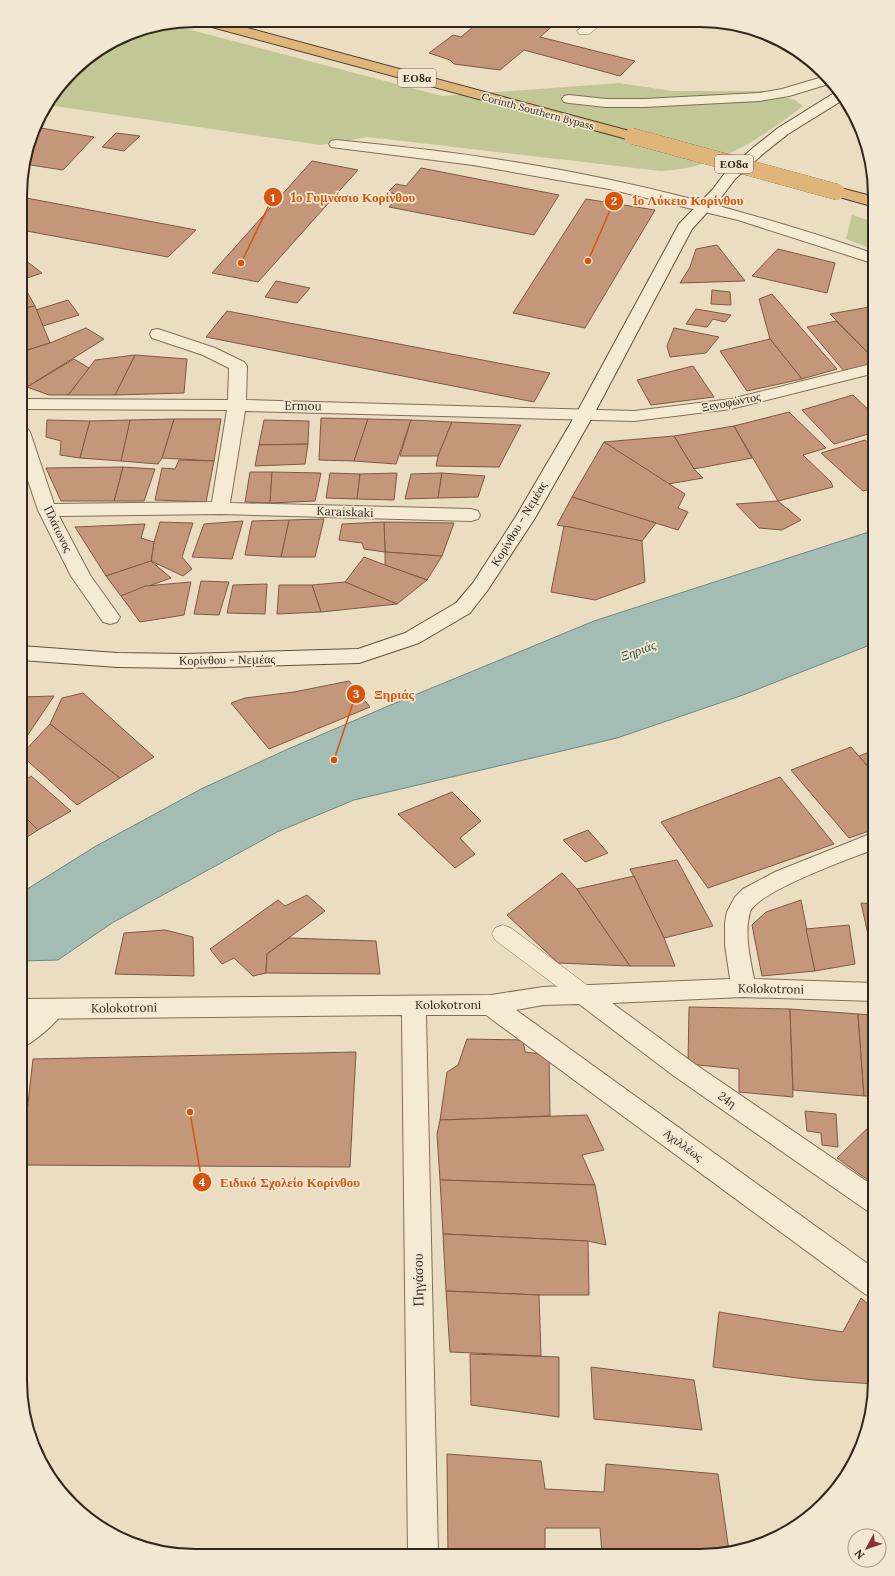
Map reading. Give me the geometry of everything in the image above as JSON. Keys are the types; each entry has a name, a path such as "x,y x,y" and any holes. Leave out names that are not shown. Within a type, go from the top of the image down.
{"highway":[{"name":"Corinth Southern Bypass","path":"228,27 868,200"}],"street":[{"path":"569,99 606,103 644,103 759,97 784,93 823,81"},
{"name":"Κορίνθου - Νεμέας","path":"27,654 172,661 359,656 412,638 463,608 480,587 525,518 585,414 685,227 730,176 759,150 783,132 837,98"},
{"path":"336,144 492,163 585,179 704,206 824,241 868,257"},
{"path":"158,334 192,347 221,355 238,366 237,405 220,508"},
{"name":"Ξενοφώντος","path":"585,414 634,416 731,404 868,370"},
{"name":"Ermou","path":"27,404 237,405 585,414"},
{"name":"Πλάτωνος","path":"27,450 47,510 81,576 110,617"},
{"name":"Karaiskaki","path":"47,510 220,508 471,515"},
{"path":"743,988 736,944 738,919 743,903 764,887 868,843"},
{"name":"Kolokotroni","path":"27,1009 491,1005 543,996 743,988 868,992"},
{"name":"24η","path":"583,994 683,1069 868,1197"},
{"name":"Αχιλλέως","path":"491,1005 868,1280"},
{"name":"Πηγάσου","path":"414,1006 423,1549"},
{"path":"27,1032 53,1009"}],"lane":[{"path":"584,31 590,27"},
{"path":"503,934 583,994"}],"green space":[{"path":"181,27 442,96 619,83 672,91 762,91 795,100 803,106 748,144 718,159 683,169 661,171 368,137 321,145 53,106 76,76 102,55 121,44 141,36 162,30"},
{"path":"852,215 868,220 868,247 846,239"}],"water":[{"path":"868,532 868,646 743,695 617,738 354,800 277,832 112,923 58,960 27,961 27,889 96,846 201,789 288,749 594,621"}],"building":[{"path":"473,27 551,27 540,37 635,61 620,76 524,50 500,70 454,64 450,60 429,53 453,35 461,37"},
{"path":"41,128 94,137 63,170 29,165"},
{"path":"116,133 140,136 124,151 102,147"},
{"path":"312,161 358,170 258,282 212,273"},
{"path":"421,168 559,195 534,235 389,207 399,195 388,192 396,184 406,186"},
{"path":"27,198 196,230 168,257 27,231"},
{"path":"586,199 655,210 585,328 513,313"},
{"path":"717,245 745,281 680,283 690,267 696,249"},
{"path":"778,249 835,263 827,293 752,276"},
{"path":"27,262 42,273 27,278"},
{"path":"276,281 310,288 297,303 265,297"},
{"path":"712,290 730,292 731,305 711,304"},
{"path":"27,292 35,306 27,308"},
{"path":"772,294 837,369 802,379 770,339 759,299"},
{"path":"68,300 79,315 43,326 36,310"},
{"path":"35,306 50,343 27,350 27,308"},
{"path":"868,307 868,353 830,314"},
{"path":"696,309 731,315 725,322 713,319 707,327 686,324"},
{"path":"227,311 550,373 534,402 206,337"},
{"path":"836,321 868,353 868,365 844,371 807,327"},
{"path":"86,328 104,339 27,387 27,350 50,343"},
{"path":"674,328 719,337 706,353 670,357 667,346"},
{"path":"770,339 802,379 747,391 720,351"},
{"path":"135,355 187,359 184,393 115,395"},
{"path":"135,355 115,395 68,395 95,360"},
{"path":"74,359 89,368 68,395 49,395 27,387"},
{"path":"693,366 714,397 651,405 637,380"},
{"path":"853,395 868,409 868,434 834,444 802,410"},
{"path":"789,412 826,448 803,455 831,482 833,487 778,501 734,426"},
{"path":"321,418 368,419 354,461 319,460"},
{"path":"174,419 221,419 214,461 162,458"},
{"path":"174,419 162,458 158,464 121,461 130,420"},
{"path":"368,419 411,420 396,464 354,461"},
{"path":"47,420 90,421 80,458 60,455 61,441 46,437"},
{"path":"130,420 121,461 80,458 90,421"},
{"path":"264,420 309,421 308,444 259,445"},
{"path":"411,420 452,422 438,456 400,456"},
{"path":"452,422 521,425 499,467 436,466 438,456"},
{"path":"734,426 752,458 694,469 674,436"},
{"path":"674,436 694,469 703,478 668,484 604,442"},
{"path":"865,440 868,442 868,490 863,491 821,453"},
{"path":"604,442 685,494 678,508 688,512 678,530 572,497"},
{"path":"308,444 305,464 255,466 259,445"},
{"path":"179,460 214,461 206,502 155,500 162,468 175,469"},
{"path":"123,467 155,469 144,501 114,501"},
{"path":"123,467 114,501 61,501 46,468"},
{"path":"250,472 272,472 270,503 245,502"},
{"path":"272,472 321,473 315,501 270,503"},
{"path":"330,473 360,474 357,499 326,498"},
{"path":"397,473 394,500 357,499 360,474"},
{"path":"442,473 438,498 405,499 411,474"},
{"path":"442,473 485,476 478,497 438,498"},
{"path":"572,497 656,523 642,541 557,525"},
{"path":"778,501 801,520 782,530 759,528 736,504"},
{"path":"324,519 315,557 281,557 289,520"},
{"path":"289,520 281,557 245,555 252,521"},
{"path":"243,521 232,559 192,557 204,524"},
{"path":"160,522 193,523 182,557 192,569 183,576 151,561 154,542"},
{"path":"384,522 454,523 442,556 385,552"},
{"path":"384,522 385,552 364,549 362,543 339,540 342,524"},
{"path":"145,524 141,538 154,542 151,561 106,576 75,527"},
{"path":"564,526 642,541 645,582 595,600 551,592"},
{"path":"385,552 442,556 427,580 385,565"},
{"path":"364,557 427,580 397,604 345,582"},
{"path":"151,561 171,578 121,596 106,576"},
{"path":"201,581 229,582 219,615 194,614"},
{"path":"191,582 184,615 140,622 121,596 145,586"},
{"path":"345,582 397,604 321,612 312,585"},
{"path":"267,584 265,614 227,613 233,585"},
{"path":"279,585 312,585 321,612 277,614"},
{"path":"349,681 370,707 269,749 231,703 245,698 294,692"},
{"path":"83,693 154,757 120,778 50,724 62,698"},
{"path":"54,696 27,736 27,697"},
{"path":"50,724 120,778 77,805 27,760 27,749"},
{"path":"851,747 868,767 868,831 849,838 791,770"},
{"path":"868,753 868,767 859,756"},
{"path":"31,776 71,811 38,830 27,819 27,779"},
{"path":"780,777 834,844 708,888 661,822"},
{"path":"452,792 481,821 460,838 475,854 455,868 398,814"},
{"path":"27,819 38,830 27,837"},
{"path":"588,830 608,853 585,862 563,840"},
{"path":"677,860 713,926 664,938 630,869"},
{"path":"562,873 577,889 630,966 558,963 507,915"},
{"path":"634,876 664,938 675,966 630,966 577,889"},
{"path":"307,895 325,911 267,954 266,973 253,976 234,958 222,964 210,949 278,900 285,906"},
{"path":"801,900 815,971 762,976 752,925 766,912"},
{"path":"861,903 868,904 868,934"},
{"path":"849,925 855,964 815,971 806,929"},
{"path":"165,930 193,937 194,976 115,974 124,933"},
{"path":"289,938 376,941 380,974 266,973 267,954"},
{"path":"689,1007 790,1009 793,1097 739,1092 739,1069 688,1064"},
{"path":"790,1009 858,1014 864,1096 793,1090"},
{"path":"858,1014 868,1015 868,1096 864,1096"},
{"path":"467,1039 523,1040 525,1052 549,1055 550,1116 440,1120 447,1072 458,1065"},
{"path":"356,1052 350,1167 27,1165 27,1112 33,1059"},
{"path":"805,1111 836,1114 838,1147 822,1145 821,1133 807,1131"},
{"path":"587,1115 604,1150 582,1155 595,1185 440,1180 437,1134 440,1120"},
{"path":"868,1128 868,1180 837,1158"},
{"path":"440,1180 595,1185 606,1245 588,1241 443,1234"},
{"path":"443,1234 588,1241 589,1295 539,1295 446,1291"},
{"path":"446,1291 539,1295 541,1356 450,1352"},
{"path":"861,1298 868,1304 868,1384 813,1380 713,1367 719,1312 843,1332"},
{"path":"470,1354 559,1357 559,1417 471,1405"},
{"path":"591,1367 694,1380 702,1430 594,1419"},
{"path":"447,1454 541,1461 545,1489 604,1492 606,1464 718,1474 728,1547 711,1549 602,1549 600,1528 545,1528 545,1549 448,1549"}],"place":[{"name":"1ο Λύκειο Κορίνθου","path":"588,261"},
{"name":"1ο Γυμνάσιο Κορίνθου","path":"241,263"},
{"name":"Ξηριάς","path":"334,760"},
{"name":"Ειδικό Σχολείο Κορίνθου","path":"190,1112"}]}
